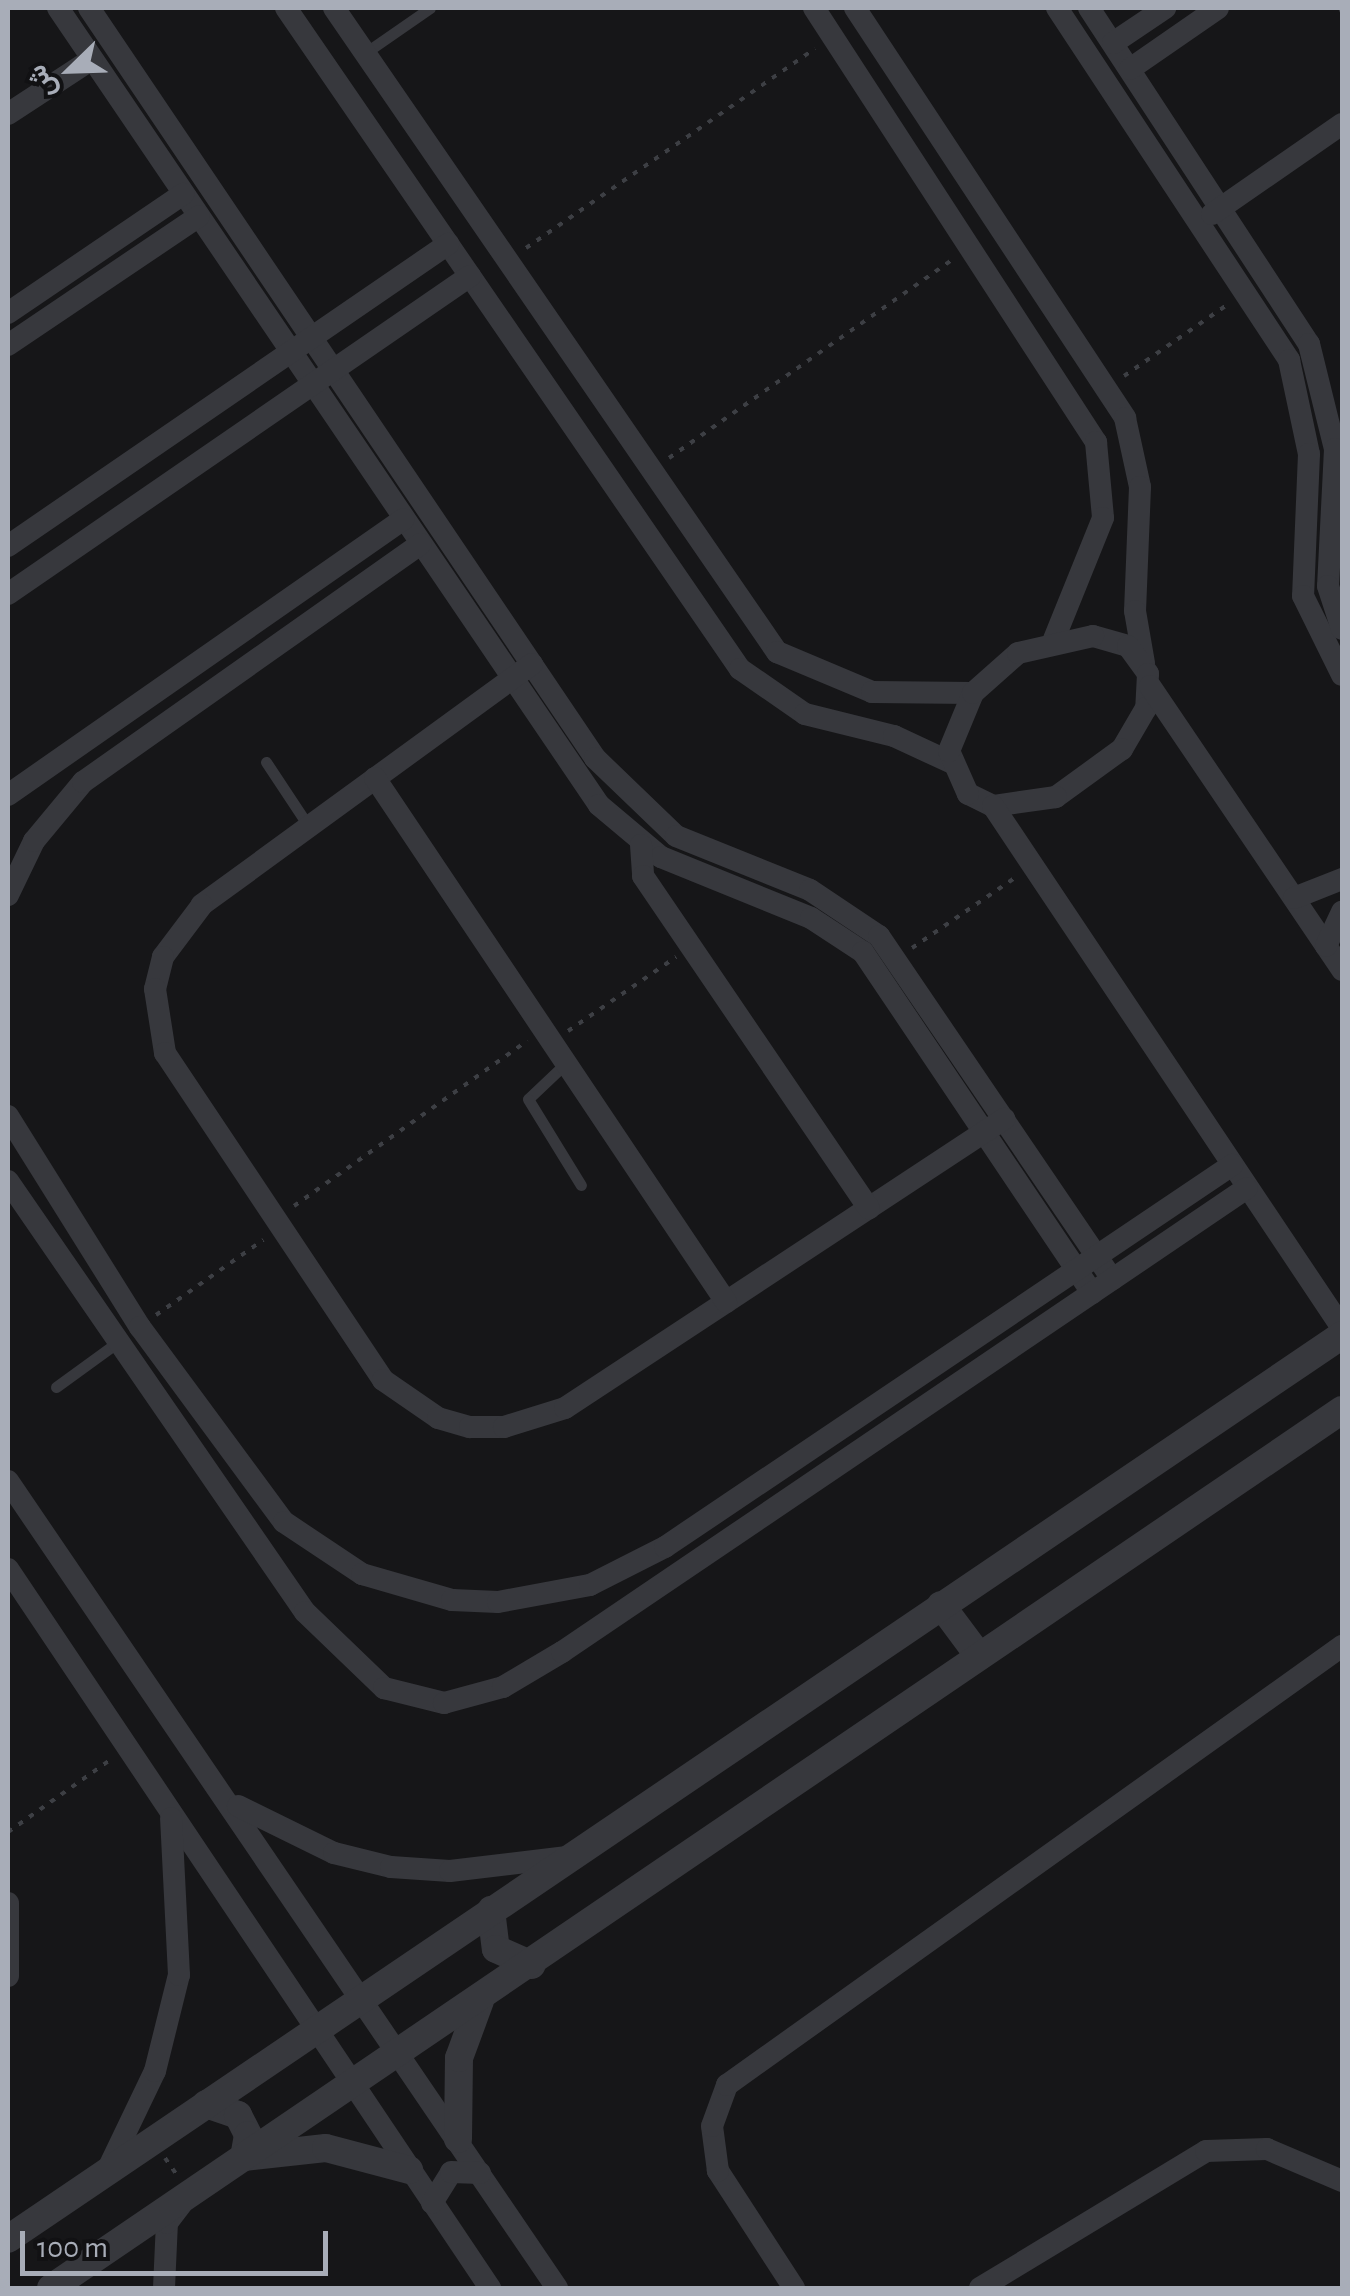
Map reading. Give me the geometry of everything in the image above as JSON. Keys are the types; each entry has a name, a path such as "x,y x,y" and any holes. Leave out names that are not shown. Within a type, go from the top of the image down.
{"street":[{"path":"58,8 599,804 641,845 810,918 863,952 1112,1279"},
{"path":"89,8 532,664 648,816 711,856 835,902 897,957 1092,1293"},
{"path":"8,2239 1342,1332 993,806 968,794 950,762 894,736 805,714 757,686 594,459 286,8"},
{"path":"334,8 755,627 791,662 872,692 972,693"},
{"path":"814,8 1079,407 1096,442 1104,518 1054,639"},
{"path":"1057,8 1248,291 1300,390 1309,454 1303,596 1342,674"},
{"path":"1089,8 1223,206 1309,344 1342,385"},
{"path":"1113,43 1166,8"},
{"path":"1130,69 1218,8"},
{"path":"833,36 864,11 1109,387 1140,488 1135,612 1147,674 1137,728 1094,776 1056,796 993,806"},
{"path":"332,76 365,53"},
{"path":"8,114 92,59"},
{"path":"1201,222 1342,124"},
{"path":"8,312 184,194"},
{"path":"8,345 198,216"},
{"path":"8,546 448,244"},
{"path":"8,594 470,276"},
{"path":"1309,344 1335,449 1328,586 1342,629"},
{"path":"1079,407 1109,387"},
{"path":"594,459 626,438"},
{"path":"8,795 403,519"},
{"path":"8,895 56,810 108,764 420,544"},
{"path":"950,762 972,693 1001,664 1054,639 1105,636 1147,674 1342,970"},
{"path":"532,664 309,827 179,928 155,989 165,1053 383,1380 438,1418 470,1426 504,1427 565,1408 994,1126"},
{"path":"90,737 108,764"},
{"path":"376,778 726,1302"},
{"path":"641,845 638,868 869,1208"},
{"path":"1294,898 1342,878"},
{"path":"1326,946 1342,912"},
{"path":"8,1116 140,1326 284,1522 362,1574 436,1597 498,1602 590,1585 665,1547 1232,1165"},
{"path":"8,1181 255,1542 330,1642 384,1688 428,1702 474,1699 562,1652 1247,1188"},
{"path":"118,1342 140,1326"},
{"path":"50,2288 480,2001 1342,1410"},
{"path":"8,1481 402,2054 557,2288"},
{"path":"255,1542 284,1522"},
{"path":"8,1569 490,2288"},
{"path":"941,1605 979,1656"},
{"path":"794,2288 718,2171 712,2126 728,2084 1342,1646"},
{"path":"228,1800 279,1831 391,1867 450,1872 570,1857"},
{"path":"107,2171 155,2071 179,1975 170,1810"},
{"path":"8,1903 8,1976"},
{"path":"491,1910 496,1949 532,1965"},
{"path":"458,2139 457,2068 480,2001"},
{"path":"206,2104 238,2115 248,2135 244,2157"},
{"path":"244,2157 326,2148 409,2170"},
{"path":"980,2288 1206,2151 1267,2149 1342,2181"},
{"path":"432,2203 451,2172 480,2173"},
{"path":"164,2288 166,2223 187,2198"}],"lane":[{"path":"365,53 430,8"},
{"path":"266,762 309,827"},
{"path":"566,1063 528,1099 580,1185"},
{"path":"56,1387 118,1342"}],"path":[{"path":"506,262 833,36"},
{"path":"649,472 973,246"},
{"path":"1109,387 1248,291"},
{"path":"897,957 1032,866"},
{"path":"140,1326 277,1224 548,1036 692,946"},
{"path":"8,1832 128,1748"},
{"path":"153,2140 187,2198"}]}
